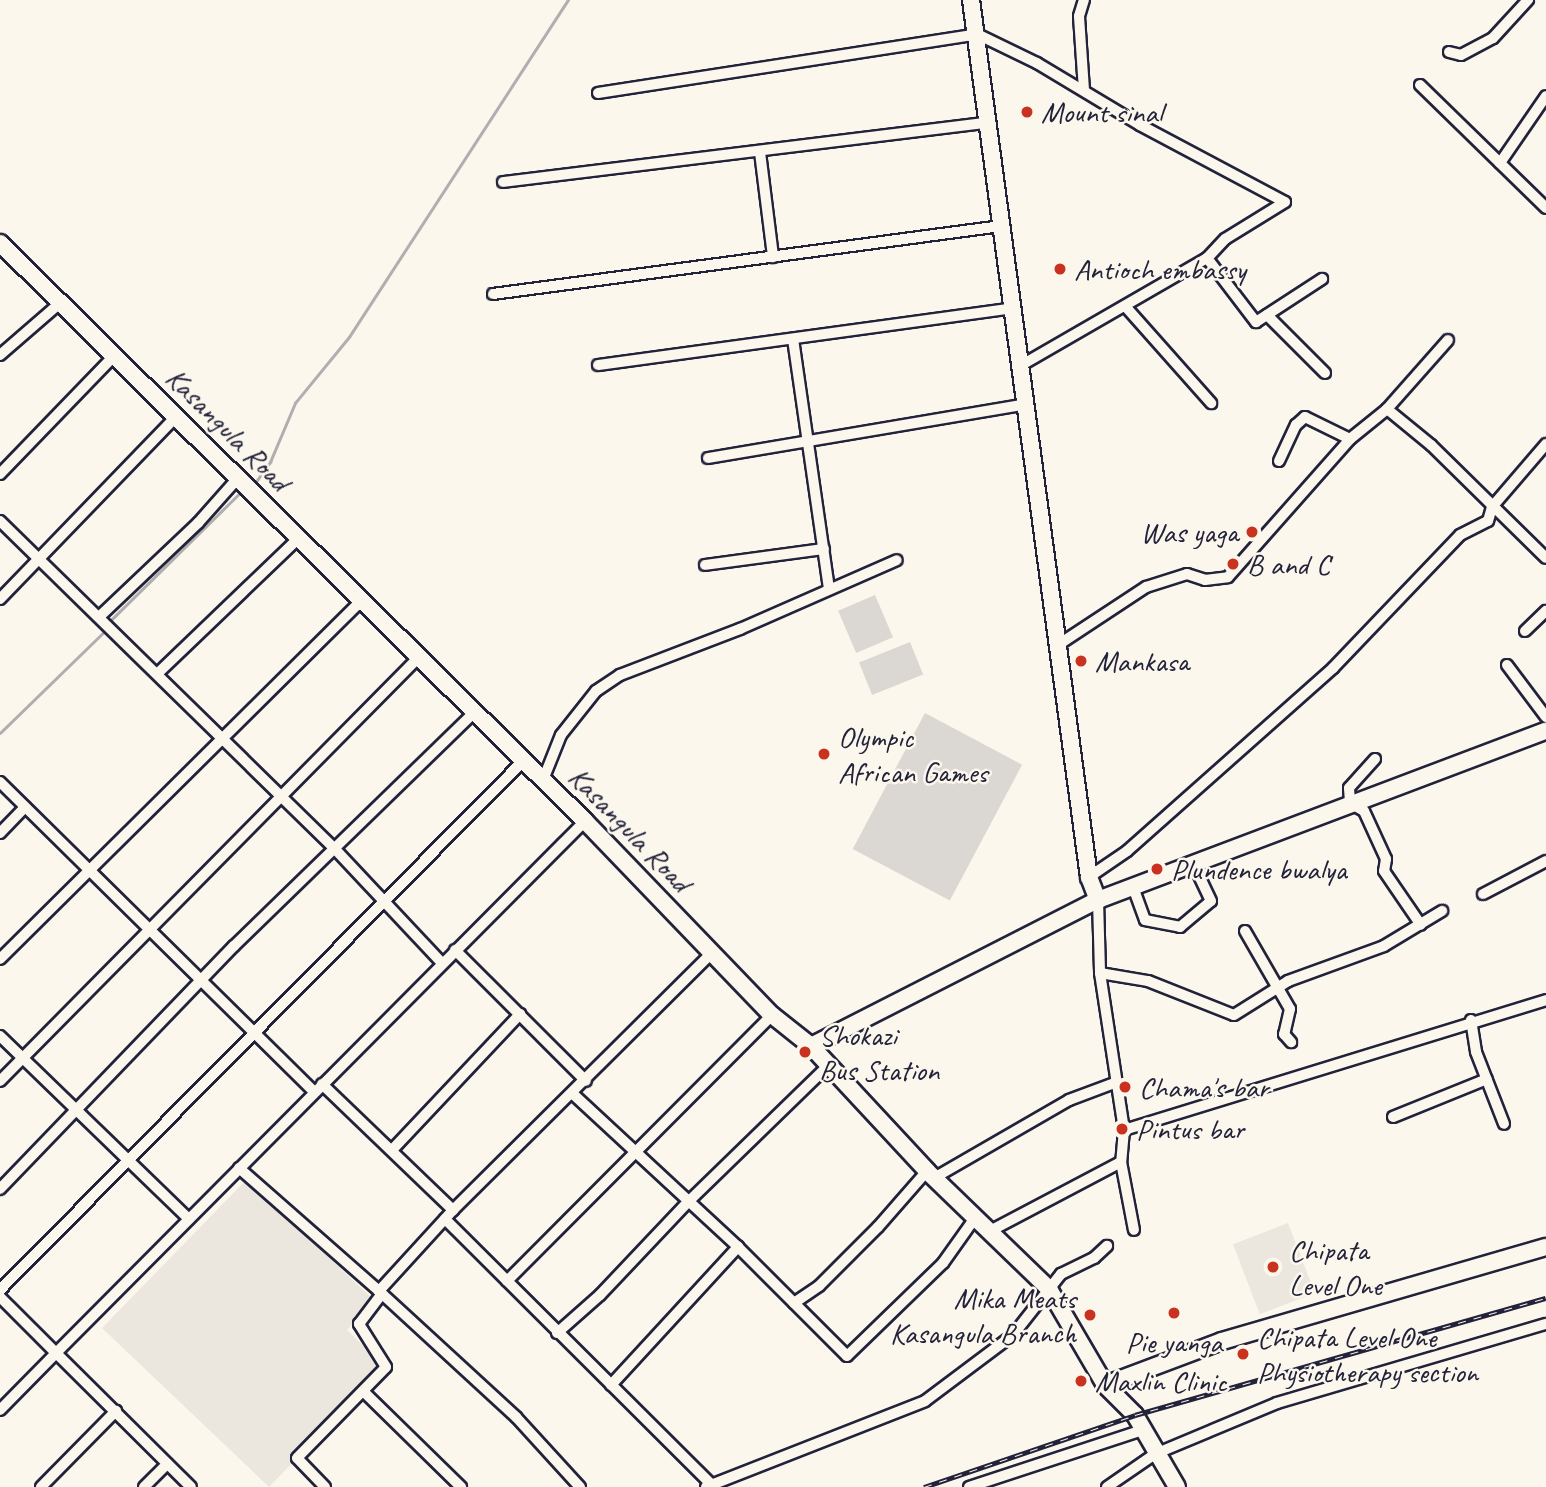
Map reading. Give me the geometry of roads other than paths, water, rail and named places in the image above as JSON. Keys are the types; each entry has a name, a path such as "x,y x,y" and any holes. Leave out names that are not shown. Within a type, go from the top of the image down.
{"street":[{"path":"971,0 1023,405 1061,643 1089,877 1098,900 1100,973 1124,1130 1121,1162 1133,1230"},
{"path":"1084,0 1079,16 1084,90"},
{"path":"1449,52 1461,55 1493,38 1528,0"},
{"path":"598,93 977,34 1285,202 1225,239 1207,258 1020,366"},
{"path":"1420,85 1546,208"},
{"path":"1500,163 1546,96"},
{"path":"503,182 987,122"},
{"path":"760,152 773,257"},
{"path":"493,294 1001,226"},
{"name":"Kasangula Road","path":"1,245 524,760 772,1015 811,1046 931,1175 1049,1289 1105,1385 1135,1415 1155,1454 1177,1487"},
{"path":"1207,258 1251,319 1256,322 1322,279"},
{"path":"0,355 60,303"},
{"path":"1125,306 1211,403"},
{"path":"598,365 1012,308"},
{"path":"1267,315 1325,373"},
{"path":"793,339 829,588"},
{"path":"1061,643 1146,587 1188,574 1205,580 1228,578 1350,439 1387,409 1448,340"},
{"path":"0,474 114,356"},
{"path":"708,458 1023,405"},
{"path":"1387,409 1431,445 1492,508 1546,558"},
{"path":"0,599 176,417"},
{"path":"1279,461 1296,425 1305,417 1350,439"},
{"path":"1089,877 1128,851 1317,683 1460,535 1488,521 1492,508 1546,444"},
{"path":"99,617 198,523 237,478"},
{"path":"0,521 40,557 334,848 442,963"},
{"path":"157,674 299,538"},
{"path":"705,565 824,549"},
{"path":"543,780 561,735 597,691 620,675 740,629 897,560"},
{"path":"0,959 362,600"},
{"path":"1525,631 1546,611"},
{"path":"0,1081 148,927 282,797 419,657"},
{"path":"1507,665 1546,717"},
{"path":"0,1189 73,1109 203,978 475,712"},
{"path":"811,1046 1098,900 1546,731"},
{"path":"1351,804 1349,788 1375,759"},
{"path":"0,1290 254,1030 524,760"},
{"path":"0,782 89,871 203,978 314,1093"},
{"path":"1351,804 1364,811 1386,859 1384,871 1421,925"},
{"path":"0,833 25,807"},
{"path":"0,1410 585,821"},
{"path":"1483,894 1546,861"},
{"path":"1133,887 1145,920 1180,927 1211,901 1193,863"},
{"path":"1100,973 1148,981 1234,1015 1278,988 1354,954 1384,946 1443,911"},
{"path":"1245,932 1290,1009 1284,1034 1291,1042"},
{"path":"455,950 586,1081"},
{"path":"325,1487 297,1458 364,1392 387,1364 359,1324 381,1293 449,1215 712,953"},
{"path":"1124,1130 1471,1020 1546,1000"},
{"path":"392,1150 520,1014"},
{"path":"507,1281 772,1015"},
{"path":"1471,1020 1476,1052 1504,1124"},
{"path":"0,1036 189,1219"},
{"path":"557,1333 600,1295 689,1201 828,1066"},
{"path":"1392,1117 1487,1079"},
{"path":"794,1303 819,1286 931,1175 1069,1100 1117,1082"},
{"path":"322,1084 392,1150 507,1281 709,1486 925,1401 1013,1335 1061,1274 1094,1258 1107,1245"},
{"path":"573,1094 738,1247 847,1356 943,1263 975,1218"},
{"path":"990,1231 1121,1162"},
{"path":"239,1168 516,1417 580,1487"},
{"path":"611,1385 738,1247"},
{"path":"1105,1385 1222,1341 1546,1247"},
{"path":"0,1297 191,1487"},
{"path":"1107,1487 1155,1454 1277,1403 1546,1324"},
{"path":"364,1392 461,1487"},
{"path":"41,1487 116,1410"},
{"path":"969,1487 1142,1430"},
{"path":"144,1487 167,1464"}],"waterway":[{"path":"255,483 270,462 295,403 349,337 568,0"},
{"path":"111,620 240,493"},
{"path":"0,733 105,631"}],"railway":[{"path":"924,1487 1135,1415 1546,1298"}],"place":[{"name":"Mount sinal","path":"1027,112"},
{"name":"Antioch embassy","path":"1060,269"},
{"name":"Was yaga","path":"1252,532"},
{"name":"B and C","path":"1233,564"},
{"name":"Mankasa","path":"1081,661"},
{"name":"Olympic African Games","path":"824,754"},
{"name":"Plundence bwalya","path":"1157,869"},
{"name":"Shokazi Bus Station","path":"805,1052"},
{"name":"Chama's bar","path":"1125,1087"},
{"name":"Pintus bar","path":"1122,1129"},
{"name":"Chipata Level One","path":"1273,1267"},
{"name":"Pie yanga","path":"1174,1313"},
{"name":"Mika Meats Kasangula Branch","path":"1090,1315"},
{"name":"Chipata Level One Physiotherapy section","path":"1243,1354"},
{"name":"Maxlin Clinic","path":"1081,1381"}]}
